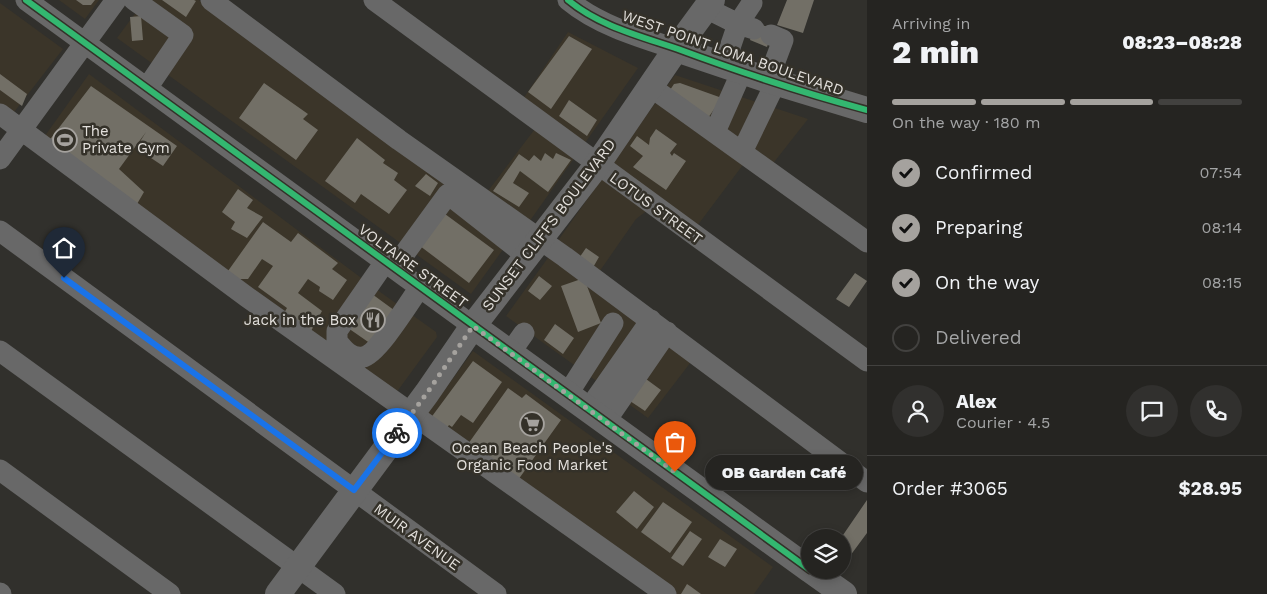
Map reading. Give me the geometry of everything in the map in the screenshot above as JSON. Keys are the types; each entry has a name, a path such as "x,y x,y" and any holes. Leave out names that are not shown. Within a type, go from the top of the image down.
{"main road":[{"name":"SUNSET CLIFFS BOULEVARD","path":"278,594 427,393 473,326 510,291 543,255 597,165 709,4"},
{"name":"WEST POINT LOMA BOULEVARD","path":"676,49 867,110"},
{"name":"VOLTAIRE STREET","path":"473,326 517,343 567,394 801,563"},
{"name":"VOLTAIRE STREET","path":"823,579 844,594"}],"street":[{"name":"VOLTAIRE STREET","path":"26,0 473,326"},
{"path":"0,159 116,0"},
{"path":"134,0 183,36 147,88"},
{"path":"211,0 399,140 543,255"},
{"name":"LOTUS STREET","path":"374,0 867,361"},
{"name":"WEST POINT LOMA BOULEVARD","path":"568,0 580,10 635,36 676,49"},
{"path":"709,4 754,29 783,40 772,81 742,152"},
{"path":"715,132 733,68 754,29 752,4"},
{"path":"650,87 867,242"},
{"path":"0,114 247,297 666,594"},
{"path":"420,287 375,350 363,357 356,356 349,354 337,341 337,331 448,194 659,326 867,482"},
{"name":"MUIR AVENUE","path":"0,231 496,594"},
{"path":"567,394 612,323"},
{"path":"597,416 659,326"},
{"path":"0,351 336,594"},
{"path":"0,470 170,594"}],"shaded area":[{"path":"59,0 99,0 85,19"},
{"path":"145,0 199,0 517,230 471,294 117,38"},
{"path":"0,3 63,49 11,116 0,108"},
{"path":"568,32 638,68 529,222 488,191 544,117 523,99"},
{"path":"89,74 436,332 437,337 396,393 42,140"},
{"path":"675,75 808,119 771,166 751,154 697,226 661,200 636,219 597,275 557,242"},
{"path":"550,255 694,358 648,418 506,316"},
{"path":"473,351 773,567 754,594 673,594 424,418"}],"building":[{"path":"76,0 95,0 91,5 83,5"},
{"path":"162,0 194,0 196,1 186,17"},
{"path":"787,0 814,0 803,33 777,25"},
{"path":"141,16 143,40 132,41 130,17"},
{"path":"756,23 773,29 767,47 750,40"},
{"path":"569,36 592,49 551,109 528,92"},
{"path":"0,74 27,94 22,106 0,90"},
{"path":"264,83 308,114 303,119 318,130 296,160 239,118"},
{"path":"680,83 722,98 708,118 670,90 674,84"},
{"path":"91,86 177,146 163,166 136,148 146,132 119,169 144,192 137,204 48,142"},
{"path":"569,100 597,120 587,136 559,116"},
{"path":"656,129 677,144 670,153 672,156 674,153 686,161 666,190 633,167 643,156 630,146 637,136 649,145 650,138"},
{"path":"357,138 385,160 383,163 398,173 394,180 407,190 389,214 361,194 355,203 325,181"},
{"path":"545,153 553,159 556,153 571,160 548,192 520,171 513,183 529,193 519,207 493,191 519,154 529,161 534,155 541,161"},
{"path":"426,174 438,183 430,196 415,186"},
{"path":"238,189 253,200 247,208 263,217 247,238 231,229 235,222 222,212"},
{"path":"445,214 494,250 469,283 420,246"},
{"path":"263,222 291,242 298,233 338,263 332,269 347,280 333,300 319,291 320,287 308,279 298,293 322,311 311,331 284,313 287,308 258,287 273,266 262,259 248,279 239,279 228,271"},
{"path":"586,248 599,257 591,271 577,261"},
{"path":"855,273 867,281 849,307 836,299"},
{"path":"539,276 552,286 540,300 528,291"},
{"path":"584,278 601,323 578,332 561,286"},
{"name":"Jack in the Box","path":"372,294 398,313 374,346 348,328"},
{"path":"555,324 574,338 563,354 544,340"},
{"path":"473,361 502,382 473,423 461,415 452,427 449,425 445,431 430,419"},
{"path":"646,379 661,390 645,411 630,401"},
{"path":"508,388 522,398 526,394 561,420 518,480 468,444"},
{"path":"634,491 654,507 637,529 616,512"},
{"path":"867,500 867,533 851,555 851,529 847,529"},
{"path":"663,502 692,522 670,553 641,532"},
{"path":"690,531 702,539 683,566 671,558"},
{"path":"720,539 737,549 725,567 708,557"},
{"path":"687,584 690,586 701,594 681,594"}],"cycle path":[{"path":"26,0 801,563"},
{"path":"568,0 606,24 635,35 772,82 867,110"}],"way so far":[{"path":"397,433 460,347 473,326 675,472"}],"place":[{"name":"The Private Gym","path":"65,140"},
{"name":"Jack in the Box","path":"373,320"},
{"name":"Ocean Beach People's Organic Food Market","path":"532,424"},
{"name":"OB Garden Café","path":"675,472"}],"route":[{"path":"64,278 354,490 397,433"}]}
